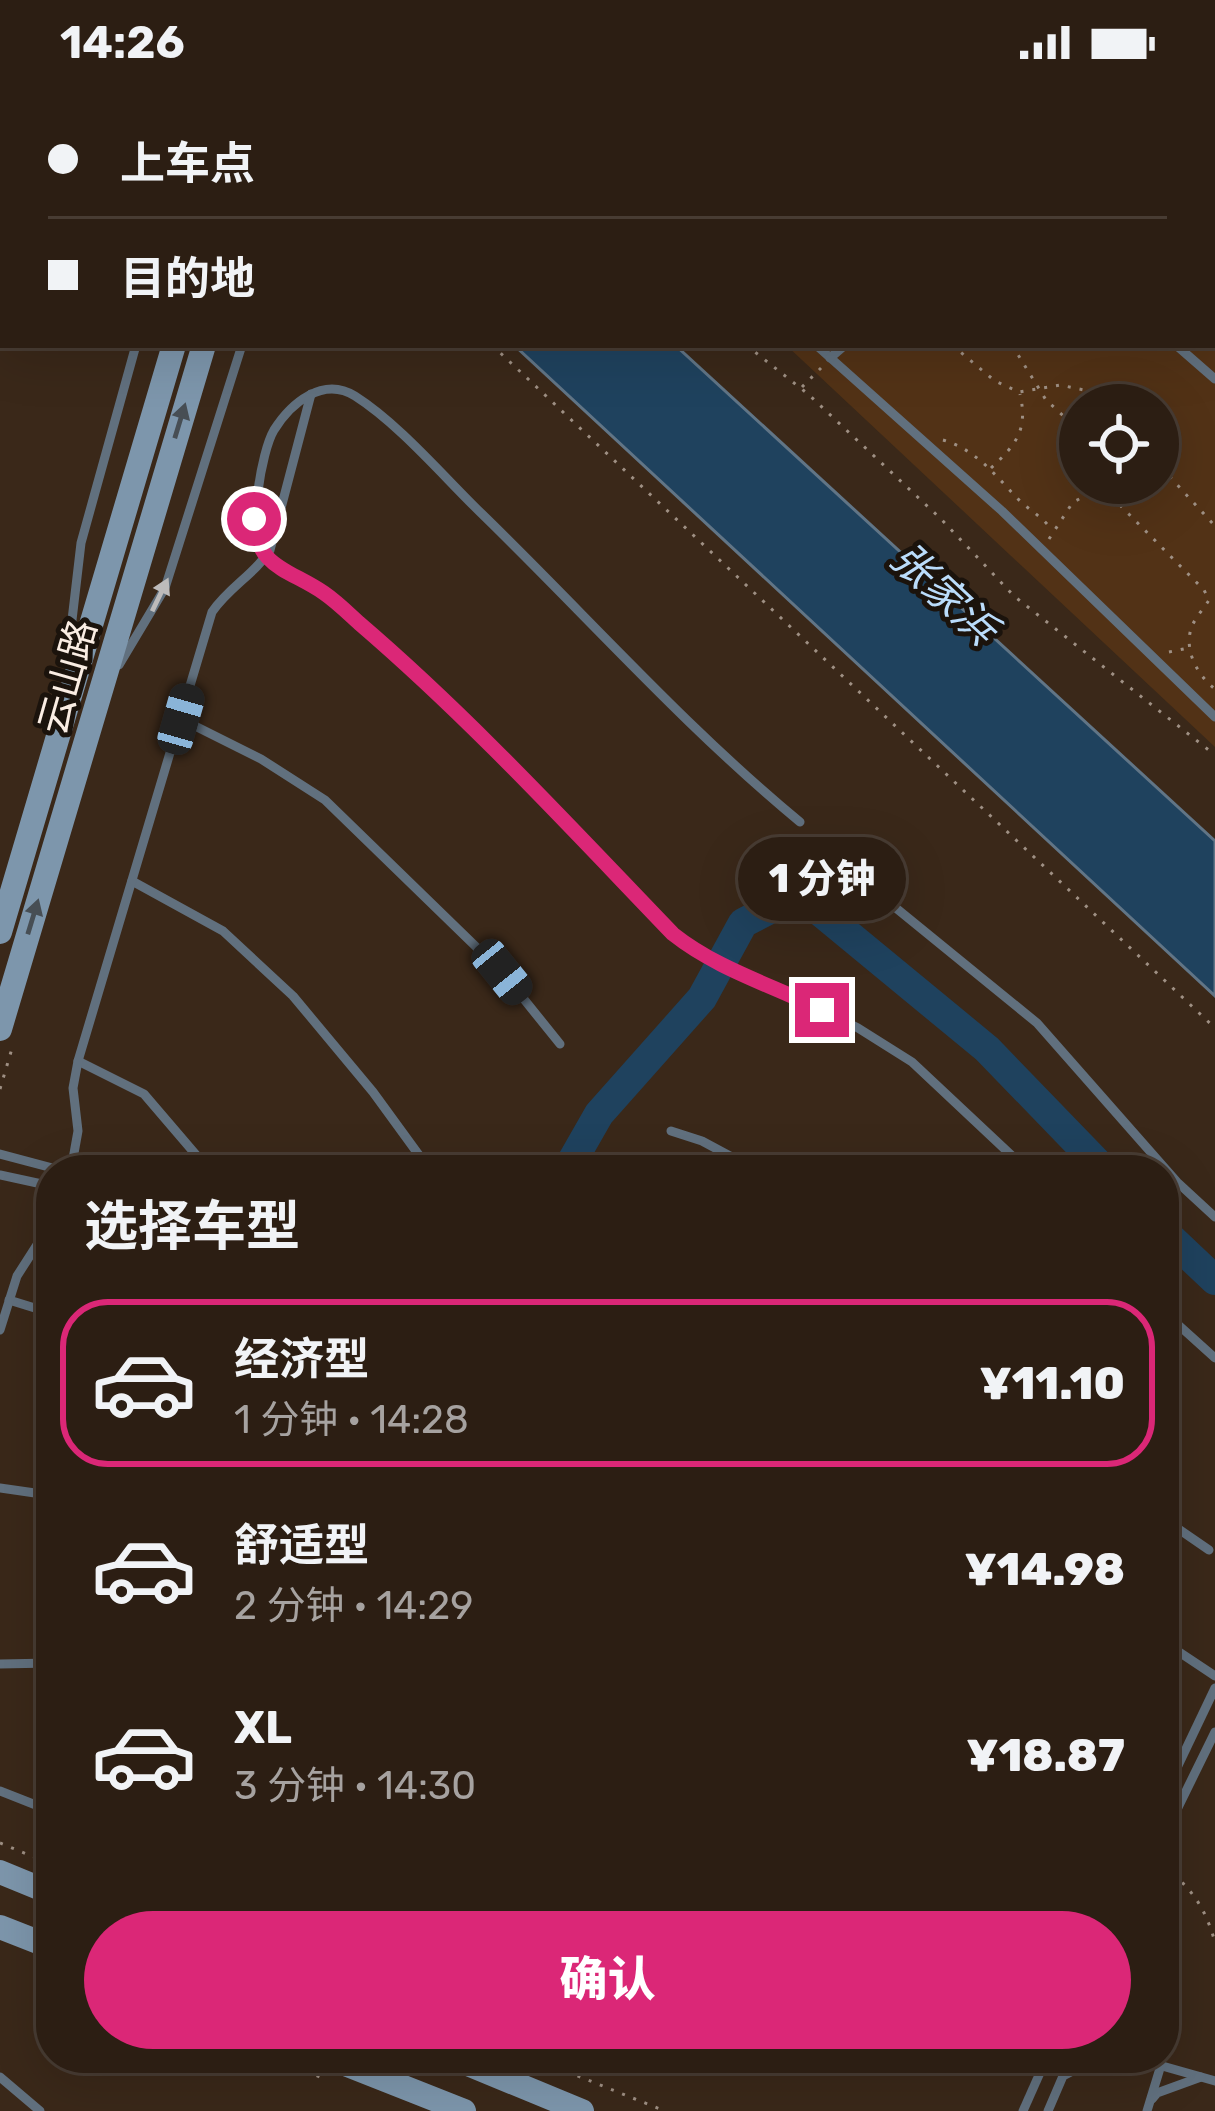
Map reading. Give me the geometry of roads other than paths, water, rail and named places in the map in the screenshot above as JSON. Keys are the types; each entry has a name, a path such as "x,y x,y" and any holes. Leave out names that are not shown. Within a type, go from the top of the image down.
{"main road":[{"name":"云山路","path":"0,932 173,348"},
{"name":"云山路","path":"0,1029 203,348"},
{"path":"0,1872 36,1887"},
{"path":"0,1927 36,1941"},
{"path":"368,2073 464,2111"},
{"path":"489,2073 581,2111"}],"lane":[{"path":"73,686 72,620 81,543 135,348"},
{"path":"99,695 165,589 241,348"},
{"path":"819,348 1044,551 1215,717"},
{"path":"830,358 842,348"},
{"path":"1179,348 1215,380"},
{"path":"800,822 705,739 376,412 341,388 328,387 292,407 271,433 254,519 255,536 266,558 326,594 394,652 503,757 673,934 709,958 858,1028 912,1062 1011,1155"},
{"path":"74,1155 78,1131 73,1088 78,1061 212,613 238,581 266,558 311,394"},
{"path":"181,719 261,759 325,800 502,972 560,1044"},
{"path":"132,880 223,931 293,995 419,1155"},
{"path":"891,904 1036,1023 1154,1155"},
{"path":"78,1061 144,1094 195,1155"},
{"path":"671,1131 728,1155"},
{"path":"0,1154 36,1164"},
{"path":"0,1175 36,1183"},
{"path":"1179,1183 1215,1217"},
{"path":"0,1330 17,1276 36,1246"},
{"path":"9,1300 36,1308"},
{"path":"1179,1326 1215,1358"},
{"path":"0,1487 36,1493"},
{"path":"1179,1529 1209,1550"},
{"path":"1179,1652 1215,1676"},
{"path":"0,1664 36,1664"},
{"path":"1179,1764 1215,1688"},
{"path":"1179,1805 1215,1732"},
{"path":"0,1791 36,1805"},
{"path":"1179,2070 1215,2081"},
{"path":"1023,2111 1039,2073"},
{"path":"1048,2111 1067,2073"},
{"path":"1149,2108 1159,2073"},
{"path":"0,2077 40,2111"},
{"path":"1149,2108 1157,2093 1201,2077"}],"water":[{"name":"张家浜","path":"517,348 678,348 1215,841 1215,996"}],"waterway":[{"path":"576,1155 599,1114 702,998 743,923 799,894 987,1049 1089,1155"},
{"path":"1179,1246 1215,1280"}]}
